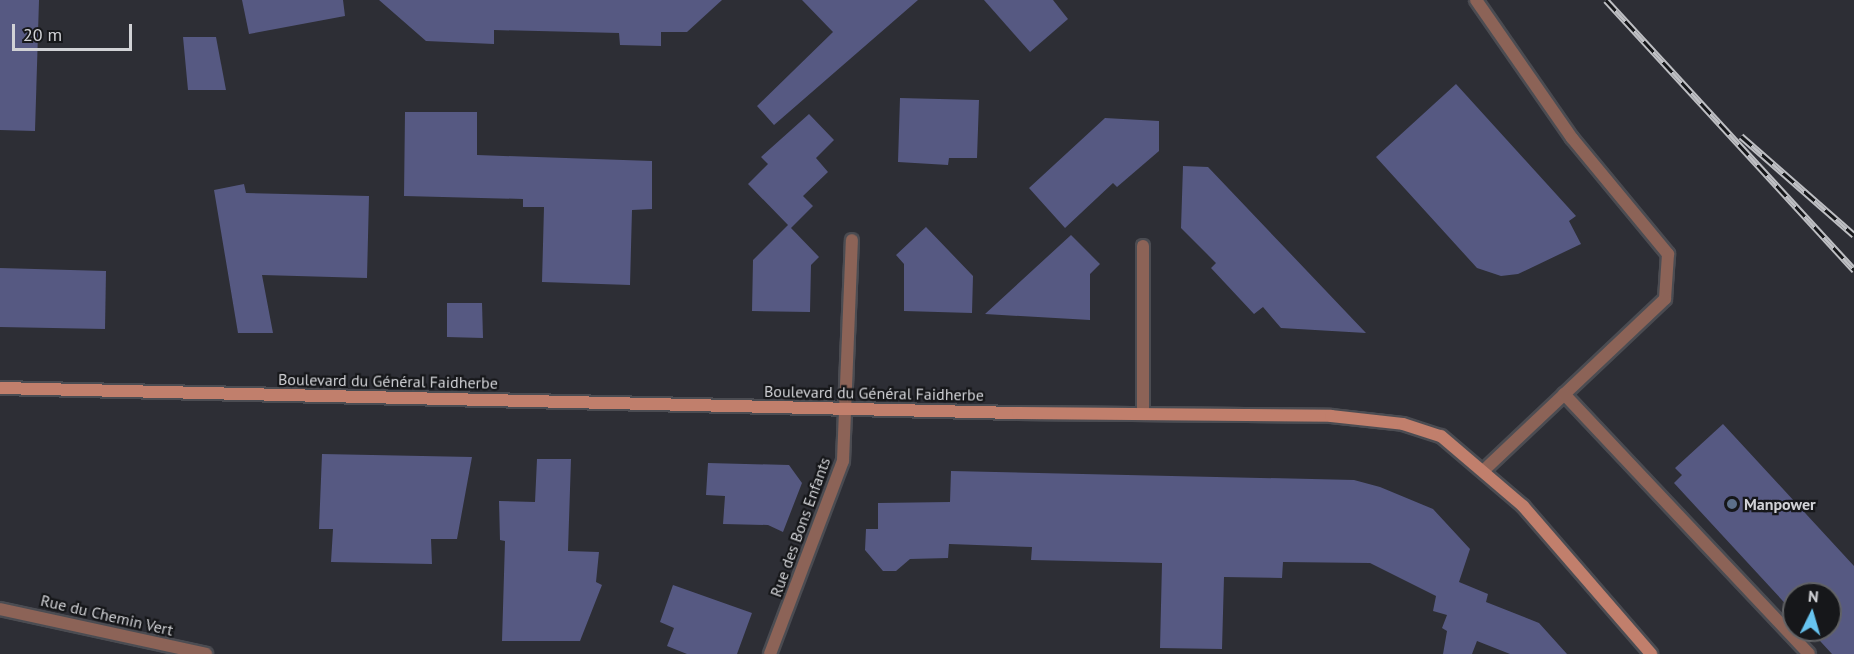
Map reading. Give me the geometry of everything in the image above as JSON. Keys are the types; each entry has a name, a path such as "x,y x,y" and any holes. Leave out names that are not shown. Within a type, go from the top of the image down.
{"main road":[{"name":"Boulevard du Général Faidherbe","path":"0,388 847,408 1331,416 1403,424 1441,436 1523,506 1651,654"}],"street":[{"path":"1476,0 1572,138 1668,254 1665,299 1483,471"},
{"name":"Rue des Bons Enfants","path":"770,654 843,461 847,408 852,240"},
{"path":"1143,246 1143,414"},
{"path":"1564,394 1809,654"},
{"name":"Rue du Chemin Vert","path":"0,609 206,654"}],"building":[{"path":"0,0 39,0 35,131 0,130"},
{"path":"242,0 343,0 345,16 249,34"},
{"path":"379,0 722,0 687,32 661,32 661,46 620,45 619,33 494,30 494,44 426,41"},
{"path":"802,0 918,0 774,125 757,106 833,32"},
{"path":"984,0 1053,0 1068,19 1030,52"},
{"path":"183,37 216,37 226,90 188,90"},
{"path":"1456,84 1576,216 1569,221 1581,244 1518,274 1501,276 1477,268 1376,157"},
{"path":"900,98 979,100 977,158 949,158 948,165 898,162"},
{"path":"405,112 477,112 477,155 652,161 652,209 632,210 630,285 542,282 544,207 523,207 523,199 404,196"},
{"path":"809,114 834,140 816,158 828,172 803,196 813,206 791,228 819,257 811,265 810,312 752,311 753,260 788,225 748,184 768,164 761,157"},
{"path":"1105,118 1159,121 1159,151 1117,187 1113,183 1065,228 1029,188"},
{"path":"1183,166 1208,167 1366,333 1281,328 1263,307 1254,314 1211,268 1216,263 1181,228"},
{"path":"244,184 246,193 369,196 367,278 262,275 273,333 238,333 214,190"},
{"path":"926,227 973,276 972,313 904,311 904,264 896,255"},
{"path":"1071,235 1100,264 1090,274 1090,320 985,314"},
{"path":"0,268 106,271 105,329 0,327"},
{"path":"447,303 482,303 483,338 447,337"},
{"path":"1723,424 1854,566 1854,654 1832,654 1821,642 1842,642 1842,582 1782,582 1782,600 1674,483 1682,475 1675,468"},
{"path":"322,454 472,457 457,539 431,539 432,564 331,562 333,529 319,529"},
{"path":"537,459 571,459 568,551 599,552 596,582 602,585 580,641 502,641 505,541 500,540 499,501 535,502"},
{"path":"708,463 789,465 802,483 783,532 768,525 723,524 725,496 706,495"},
{"path":"951,471 1354,480 1380,487 1433,509 1470,549 1459,582 1488,594 1486,602 1539,623 1567,654 1510,654 1477,641 1472,654 1443,654 1447,631 1442,628 1447,615 1433,611 1436,596 1370,563 1283,562 1282,578 1224,577 1222,649 1160,648 1162,563 1031,560 1032,547 949,544 948,558 910,559 896,571 883,571 865,550 866,529 878,529 878,503 950,502"},
{"path":"673,585 752,613 737,654 687,654 667,646 674,628 660,622"}],"railway":[{"path":"1606,0 1854,270"},
{"path":"1741,136 1854,235"}],"place":[{"name":"Manpower","path":"1732,504"}]}
